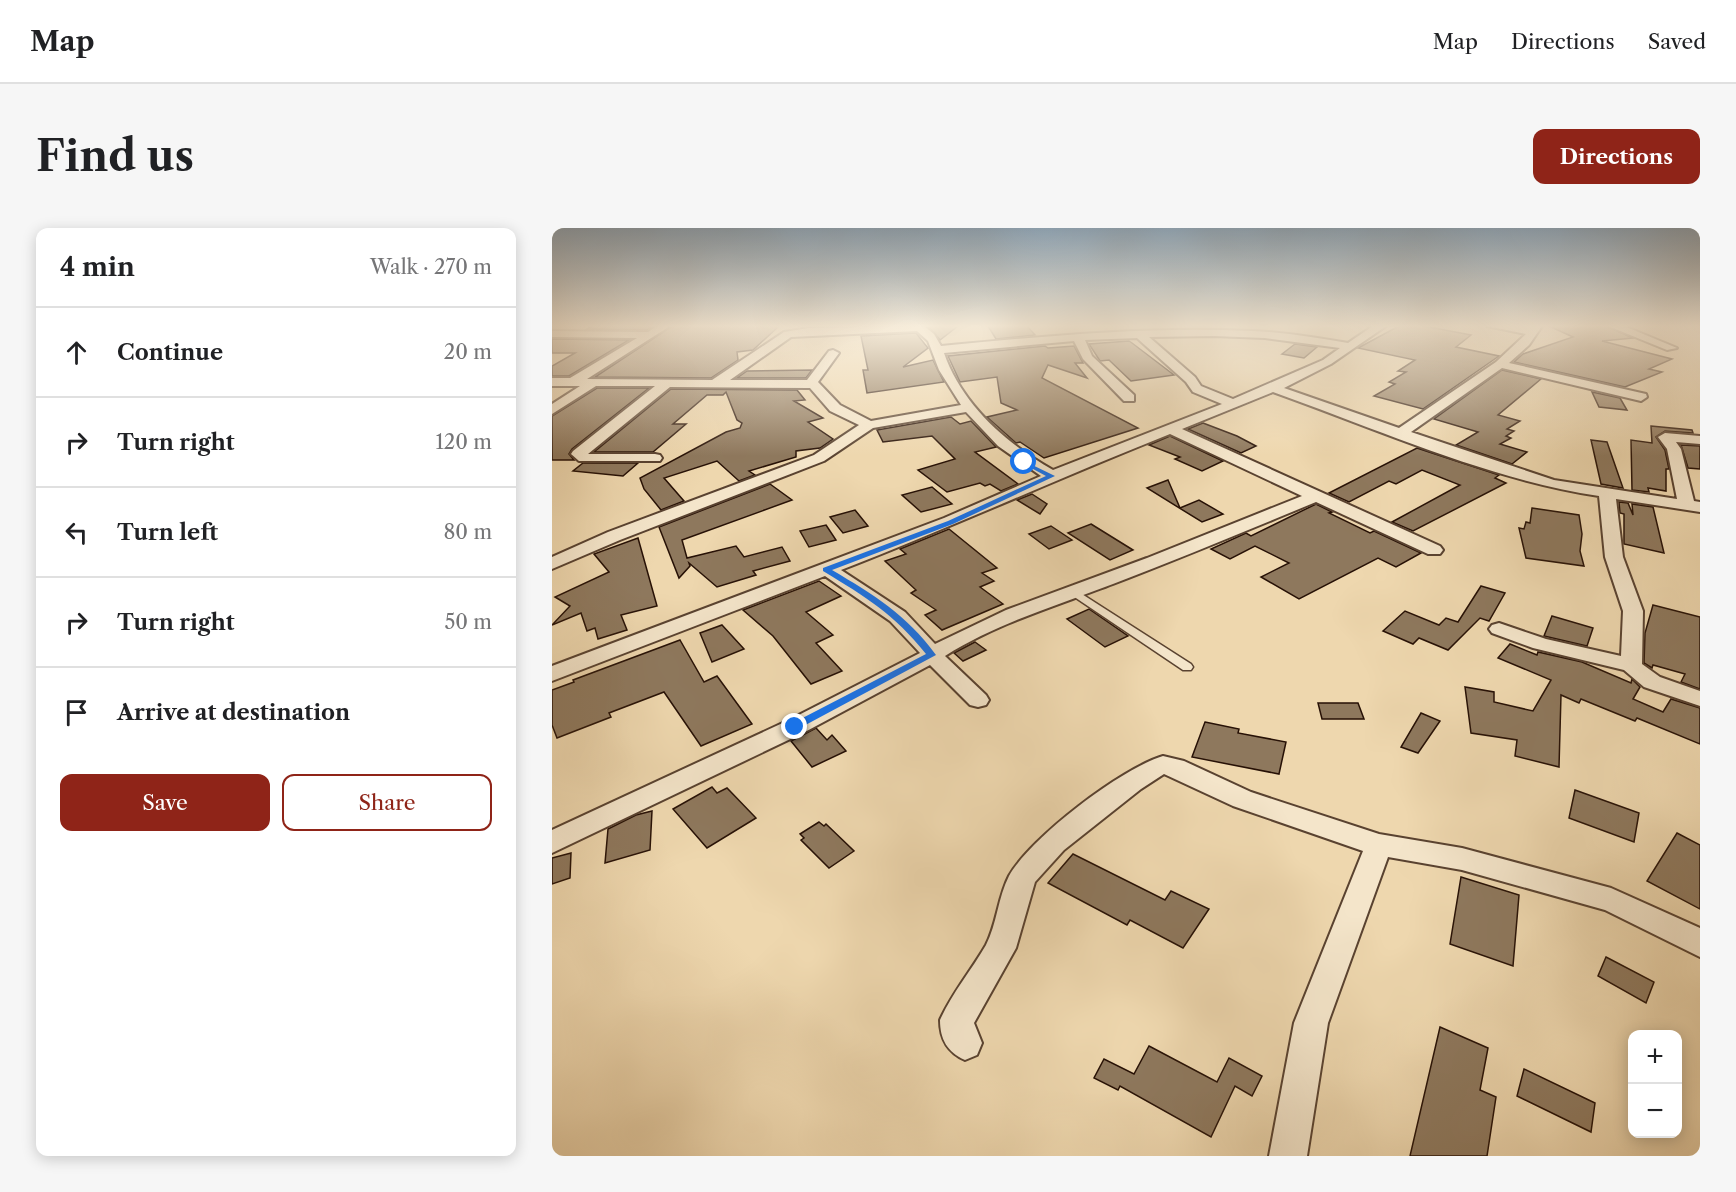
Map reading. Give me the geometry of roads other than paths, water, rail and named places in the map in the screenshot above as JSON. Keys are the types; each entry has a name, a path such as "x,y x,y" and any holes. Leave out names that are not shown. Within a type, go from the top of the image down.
{"street":[{"path":"573,382 594,369"},
{"path":"715,383 738,369"},
{"path":"812,384 822,369"},
{"path":"945,369 967,408 997,441 1024,462 1052,476"},
{"path":"1097,369 1129,398"},
{"path":"1179,369 1197,389 1231,403"},
{"path":"552,674 950,522 1052,476 1273,388 1313,369"},
{"path":"1402,432 1492,369"},
{"path":"1523,369 1641,397"},
{"path":"552,382 812,384 817,386 835,408 869,425"},
{"path":"552,410 594,382"},
{"path":"655,458 585,458 578,454 668,382"},
{"path":"1273,388 1522,476 1552,484 1694,506 1674,449 1664,437 1700,440"},
{"path":"552,564 614,536 819,458 869,425 967,408"},
{"path":"1171,429 1434,550"},
{"path":"1608,493 1614,557 1633,611 1631,665 1634,672 1700,699"},
{"path":"552,842 795,727 932,655 950,642 1008,617 1315,497"},
{"path":"826,569 873,598 907,624 932,655 978,700"},
{"path":"1499,630 1550,646 1631,665"},
{"path":"964,1043 957,1033 957,1020 1001,948 1018,885 1025,874 1054,842 1152,769 1163,765 1174,767 1242,799 1379,845 1461,859 1611,900 1663,923 1700,943"},
{"path":"1288,1156 1311,1023 1379,845"}],"lane":[{"path":"1074,592 1187,667"}]}
